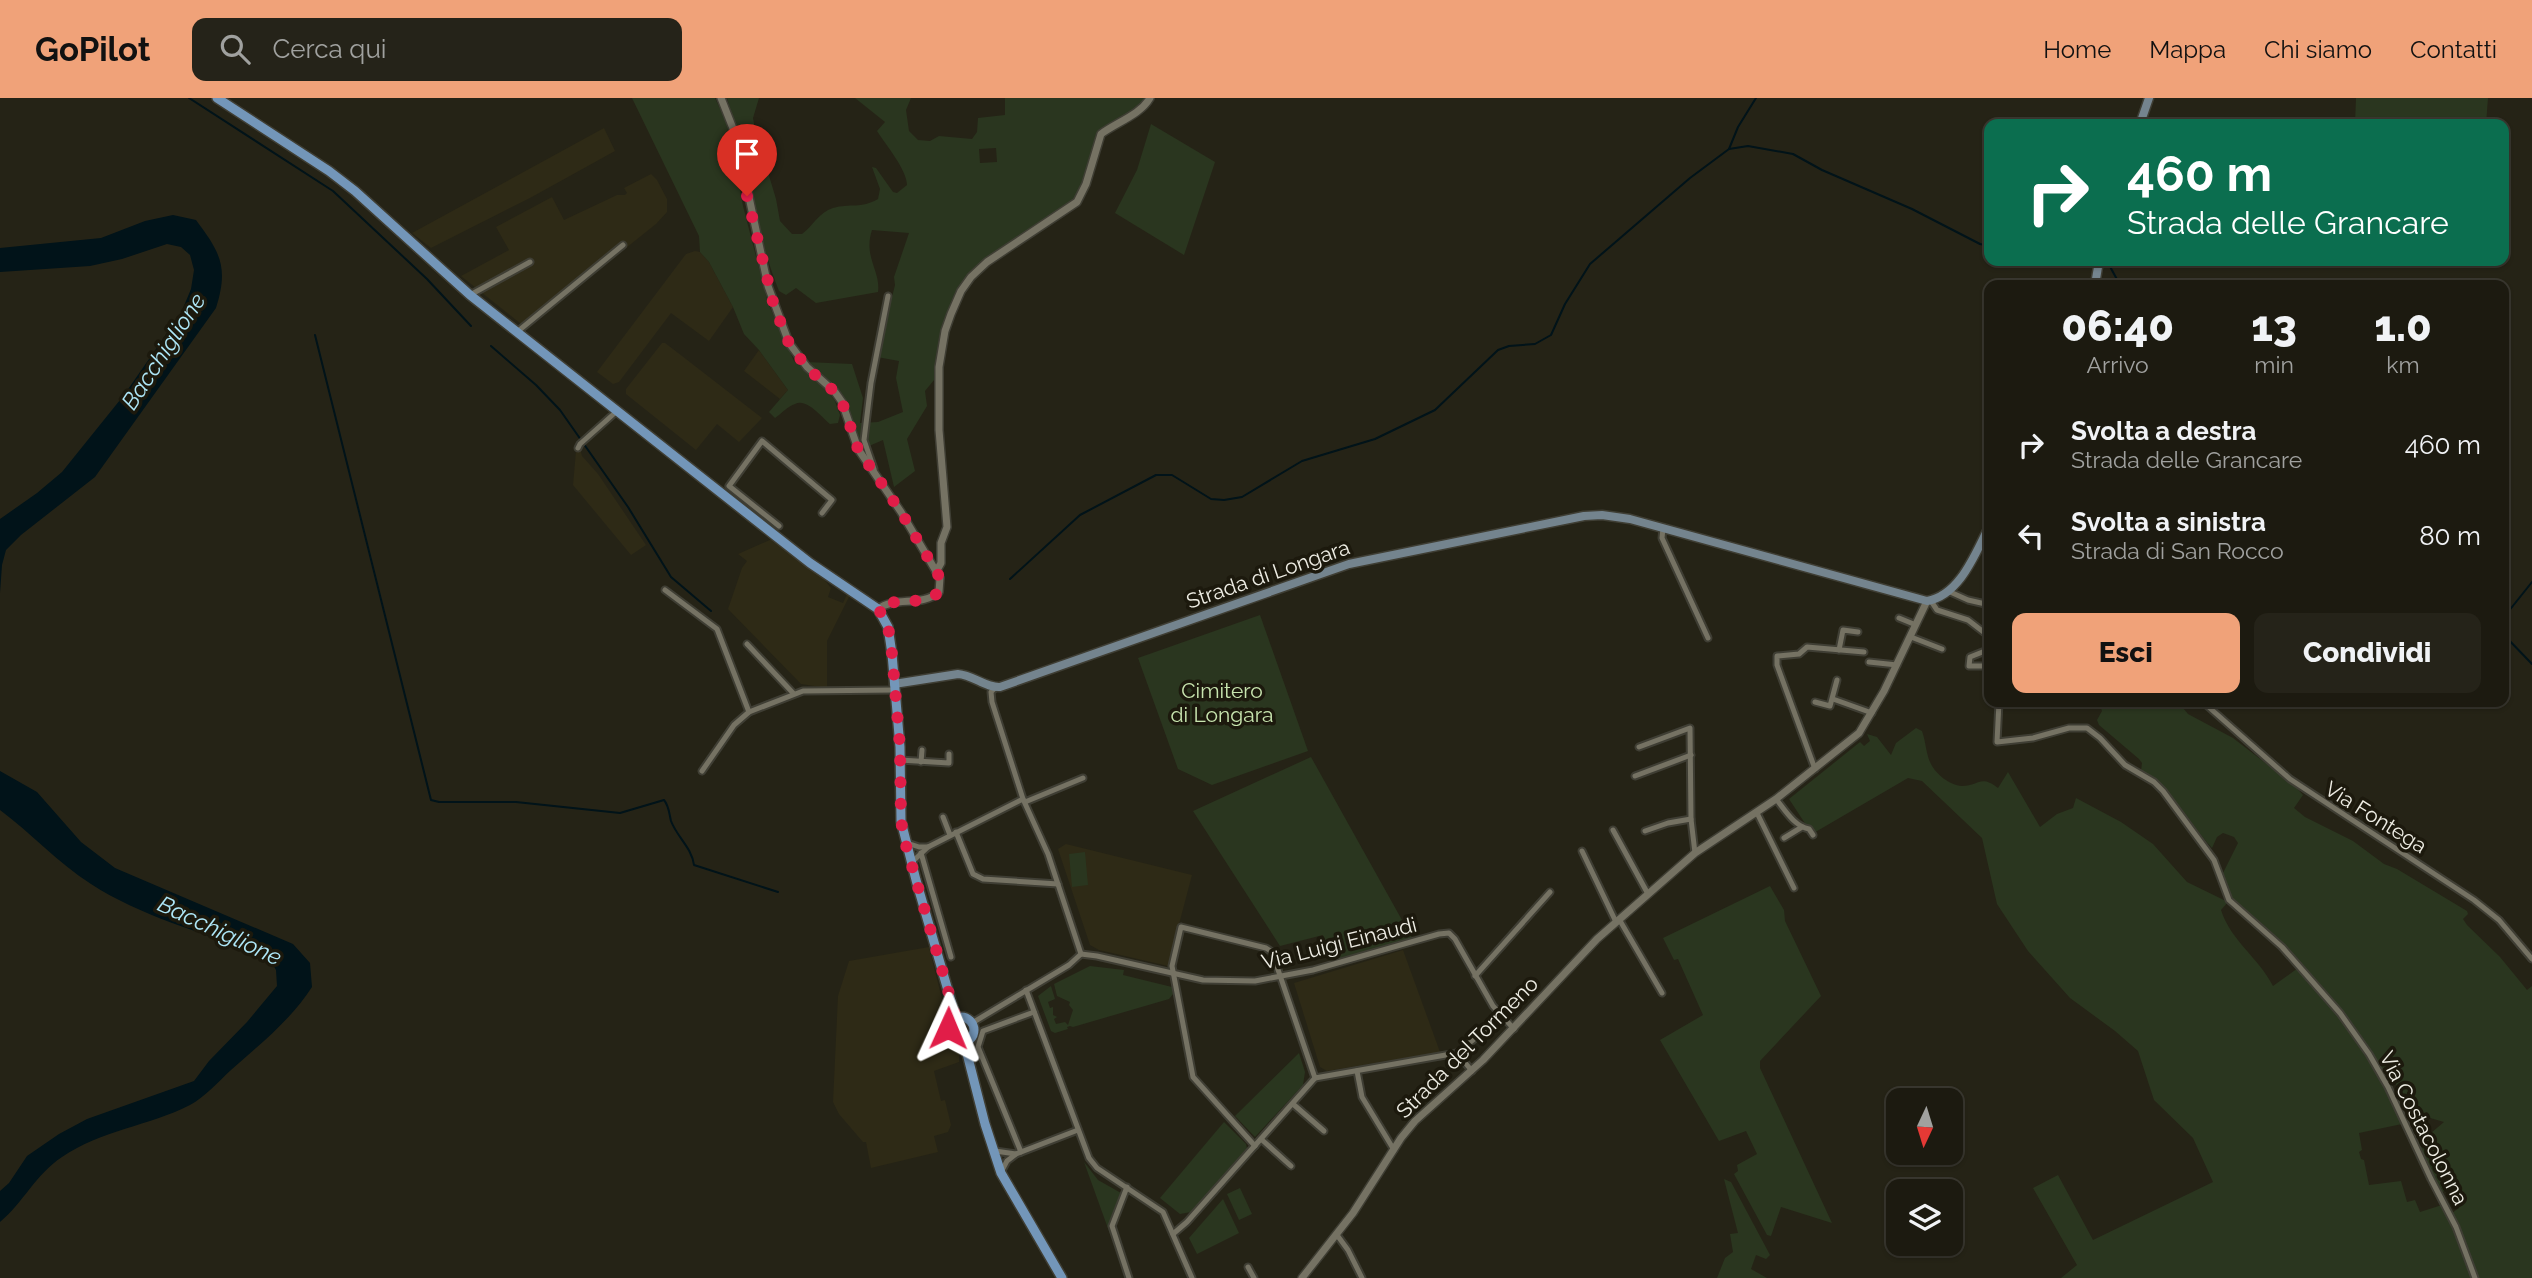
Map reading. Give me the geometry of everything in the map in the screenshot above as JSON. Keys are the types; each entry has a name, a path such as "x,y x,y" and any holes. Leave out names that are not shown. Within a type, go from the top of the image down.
{"main road":[{"path":"217,98 338,178 470,295 617,411 726,490 826,575 878,608 888,626 892,654 900,760 901,821 956,1018"},
{"path":"2142,119 2149,98"},
{"name":"Strada di Longara","path":"995,688 1349,564 1584,516 1622,517 1929,601"},
{"path":"1929,601 1948,591 1967,569 1984,536"},
{"path":"894,687 958,674 968,675 995,688"},
{"path":"956,1018 965,1018 972,1023 972,1035 964,1042 952,1039 948,1032 950,1024 956,1018"},
{"path":"964,1042 1001,1172 1062,1278"}],"street":[{"path":"721,98 736,136 768,286 781,324 797,357 835,392 842,402 858,449 901,512 940,578 940,586 935,596 925,600 884,604 878,608"},
{"path":"936,572 941,563 941,543 947,527 939,430 939,367 945,331 961,290 979,270 1077,202 1086,184 1098,142 1107,130 1135,114 1150,98"},
{"path":"517,332 623,245"},
{"path":"470,295 530,262"},
{"path":"878,478 864,440 871,383 888,296"},
{"path":"579,446 617,411"},
{"path":"779,526 726,490 762,441 832,500 822,513"},
{"path":"1662,528 1662,538 1708,638"},
{"path":"665,590 717,629 749,712"},
{"path":"1948,591 1984,604"},
{"path":"1929,601 1937,610 1968,620 1984,632"},
{"name":"Strada del Tormeno","path":"1302,1278 1337,1235 1415,1121 1472,1071 1618,920 1695,853 1757,813 1859,733 1872,713 1929,601"},
{"path":"1899,618 1916,625"},
{"path":"1839,650 1843,630 1858,632"},
{"path":"1911,637 1942,649"},
{"path":"747,644 793,693"},
{"path":"1815,769 1777,665 1777,656 1799,654 1807,647 1864,652"},
{"path":"1984,651 1970,657 1968,662 1971,667 1984,666"},
{"path":"1869,662 1897,665"},
{"path":"1815,702 1830,706 1837,680"},
{"path":"702,771 734,725 749,712 793,693 894,687"},
{"path":"972,1023 1069,965 1081,954 1058,884 1024,800 992,702 991,692 995,688"},
{"path":"1833,699 1872,713"},
{"name":"Via Costacolonna","path":"1999,707 1997,742 2033,738 2068,728 2087,728 2100,738 2124,765 2154,782 2163,791 2214,860 2229,900 2282,947 2340,1013 2370,1054 2456,1227 2475,1278"},
{"name":"Via Fontega","path":"2209,707 2290,779 2474,900 2499,920 2532,959"},
{"path":"1639,747 1690,728 1691,820 1695,853"},
{"path":"921,762 922,750"},
{"path":"900,760 949,762 949,754"},
{"path":"1635,776 1691,755"},
{"path":"911,863 928,847 953,834 1024,800 1083,778"},
{"path":"1776,799 1813,835"},
{"path":"1757,813 1794,888"},
{"path":"943,817 977,877 1058,884"},
{"path":"1644,831 1668,823 1691,820"},
{"path":"1784,838 1802,827"},
{"path":"1613,830 1648,894"},
{"path":"905,842 919,848 928,847"},
{"path":"1582,850 1618,920 1661,993"},
{"path":"921,853 951,957"},
{"path":"1475,976 1550,892"},
{"path":"1255,1146 1193,1077 1172,966 1181,927 1268,949 1273,954 1315,1078"},
{"name":"Via Luigi Einaudi","path":"1081,954 1203,980 1255,981 1313,970 1445,933 1455,939 1501,1017 1514,1029"},
{"path":"1026,990 1089,1158 1097,1167 1163,1212 1192,1278"},
{"path":"1018,1153 978,1047 983,1031 1034,1012"},
{"path":"1173,1234 1187,1222 1315,1078 1457,1053 1501,1017"},
{"path":"1457,1053 1472,1071"},
{"path":"1357,1071 1362,1097 1394,1150"},
{"path":"1293,1104 1324,1131"},
{"path":"1001,1172 1007,1161 1018,1153 1078,1130"},
{"path":"1261,1139 1291,1166"},
{"path":"993,1150 1004,1154 1018,1153"},
{"path":"1127,1188 1112,1226 1129,1278"},
{"path":"1337,1235 1349,1250 1362,1278"},
{"path":"1248,1266 1254,1278"}],"shaded area":[{"path":"604,128 615,151 530,198 431,248 412,233"},
{"path":"651,174 667,199 667,212 656,224 526,328 461,276 509,250 496,227 552,197 564,220 617,195 625,195 627,193 624,188"},
{"path":"700,252 709,262 733,307 709,341 671,313 619,382 613,384 597,372 686,254"},
{"path":"662,343 762,418 739,442 717,424 696,450 626,394 626,389"},
{"path":"759,350 788,390 780,399 744,371"},
{"path":"580,448 582,456 598,474 646,545 631,555 573,485 576,451"},
{"path":"772,539 823,578 831,588 828,597 843,603 847,594 850,595 827,641 827,688 801,684 728,609 747,561 738,554"},
{"path":"1066,844 1192,875 1168,966 1099,950 1090,945 1058,849"},
{"path":"929,947 946,1015 949,1016 959,1051 959,1062 934,1071 941,1101 945,1100 951,1125 948,1132 934,1136 938,1152 871,1168 866,1142 863,1142 839,1114 833,1102 838,996 849,961"},
{"path":"1403,950 1440,1052 1327,1071 1320,1067 1294,983"}],"green space":[{"path":"632,98 715,98 727,123 743,206 768,303 794,361 825,387 835,401 840,415 838,423 830,424 809,406 800,403 790,406 775,418 769,412 788,390 744,334 709,262 700,252 699,236"},
{"path":"727,98 759,98 753,118 780,221 792,234 802,234 828,210 866,204 878,199 880,189 872,167 876,168 893,192 897,193 907,185 900,165 877,131 885,122 855,98 911,98 906,110 909,131 918,140 930,141 939,136 972,139 977,132 978,118 1005,115 1005,98 1152,98 1106,129 1086,180 1072,203 975,271 950,315 939,379 934,380 925,391 927,406 907,439 915,471 894,487 883,440 862,449 853,433 838,391 806,362 852,364 863,398 860,423 878,422 903,412 896,378 899,361 877,357 895,285 894,277 909,233 872,230 870,248 878,292 816,303 796,288 786,295 779,291 763,244","holes":["996,148 997,162 980,163 979,149"]},
{"path":"2356,98 2488,98 2486,119 2355,119"},
{"path":"1151,124 1215,162 1184,255 1115,213 1137,170"},
{"name":"Cimitero di Longara","path":"1260,615 1308,751 1212,785 1178,769 1138,658"},
{"path":"2101,707 2182,707 2188,714 2233,738 2294,785 2303,795 2294,808 2305,817 2353,841 2384,864 2467,911 2468,914 2463,919 2467,925 2500,957 2527,990 2532,986 2532,1278 2478,1278 2452,1213 2462,1203 2453,1187 2440,1193 2418,1144 2444,1122 2420,1115 2406,1096 2402,1096 2395,1082 2388,1081 2354,1026 2334,1001 2293,954 2230,896 2223,873 2238,843 2234,837 2223,833 2217,837 2212,848 2162,787 2141,771 2142,763 2139,759 2099,725 2097,720 2102,711"},
{"path":"1916,728 1922,731 1933,768 1952,784 1968,786 1983,781 1998,788 2008,772 2040,827 2057,814 2073,808 2076,798 2121,822 2153,844 2187,882 2228,902 2221,910 2225,921 2273,986 2298,968 2335,1011 2377,1069 2402,1124 2359,1133 2362,1150 2359,1152 2364,1160 2369,1185 2401,1181 2407,1202 2415,1200 2420,1212 2442,1205 2454,1225 2473,1278 2061,1278 2077,1265 2033,1188 2058,1175 2093,1240 2213,1182 2193,1138 2154,1100 2138,1051 2070,998 2028,951 1997,904 1982,838 1922,781 1908,778 1812,834 1789,799 1860,742 1864,746 1870,741 1867,734 1877,737 1891,755 1896,743"},
{"path":"1311,757 1412,938 1331,963 1323,935 1280,946 1193,811"},
{"path":"1085,852 1088,885 1072,887 1069,854"},
{"path":"1770,886 1784,910 1785,921 1821,996 1760,1061 1760,1068 1832,1223 1781,1207 1771,1236 1767,1235 1734,1174 1738,1171 1737,1165 1757,1154 1746,1131 1719,1141 1660,1040 1703,1015 1678,959 1674,960 1663,938"},
{"path":"1090,966 1124,970 1123,975 1172,987 1173,994 1169,999 1070,1026 1055,1033 1051,1031 1038,996 1051,986 1055,999 1048,1002 1050,1008 1053,1007 1053,1015 1057,1017 1054,1019 1056,1024 1065,1022 1068,1025 1073,1010 1070,1002 1057,996 1054,984"},
{"path":"1299,1053 1305,1072 1303,1085 1255,1137 1235,1116"},
{"path":"1224,1122 1247,1148 1191,1212 1180,1214 1160,1198"},
{"path":"1084,1162 1098,1180 1121,1193 1110,1220 1110,1234"},
{"path":"1724,1179 1731,1182 1770,1255 1766,1259 1756,1255 1751,1269 1767,1278 1717,1278 1725,1258 1733,1252 1730,1234 1738,1233"},
{"path":"1240,1188 1252,1214 1239,1220 1227,1194"},
{"path":"1223,1199 1239,1233 1197,1254 1189,1238"}],"water":[{"name":"Bacchiglione","path":"173,215 196,220 216,251 222,281 216,308 95,477 6,550 0,593 0,519 62,472 124,395 181,313 191,289 194,270 190,255 181,247 167,244 90,266 0,272 0,248 101,238 145,221"},
{"name":"Bacchiglione","path":"0,771 37,792 81,842 115,868 293,944 310,963 312,987 264,1041 201,1098 174,1112 93,1140 62,1157 0,1222 0,1191 9,1183 27,1156 87,1119 194,1081 277,986 276,970 269,958 133,907 67,867 0,810"}],"waterway":[{"path":"189,98 333,191 427,279 471,326"},
{"path":"1010,579 1080,515 1156,475 1172,475 1211,499 1242,497 1302,461 1375,439 1435,410 1498,350 1509,346 1535,344 1551,335 1565,304 1590,264 1690,178 1729,149 1738,127 1756,98"},
{"path":"1729,149 1748,146 1793,154 1984,245"},
{"path":"2110,266 2117,280"},
{"path":"315,335 431,800 516,802 620,813 664,800 671,821 694,865 778,892"},
{"path":"491,346 560,410 628,507 671,577 711,611"},
{"path":"2509,611 2532,582"},
{"path":"2509,640 2532,664"}],"route":[{"path":"747,196 768,286 789,343 797,357 835,392 842,402 858,449 901,512 940,578 939,592 935,596 925,600 884,604 878,608 888,626 892,654 900,747 901,821 956,1018 948,1028"}]}
